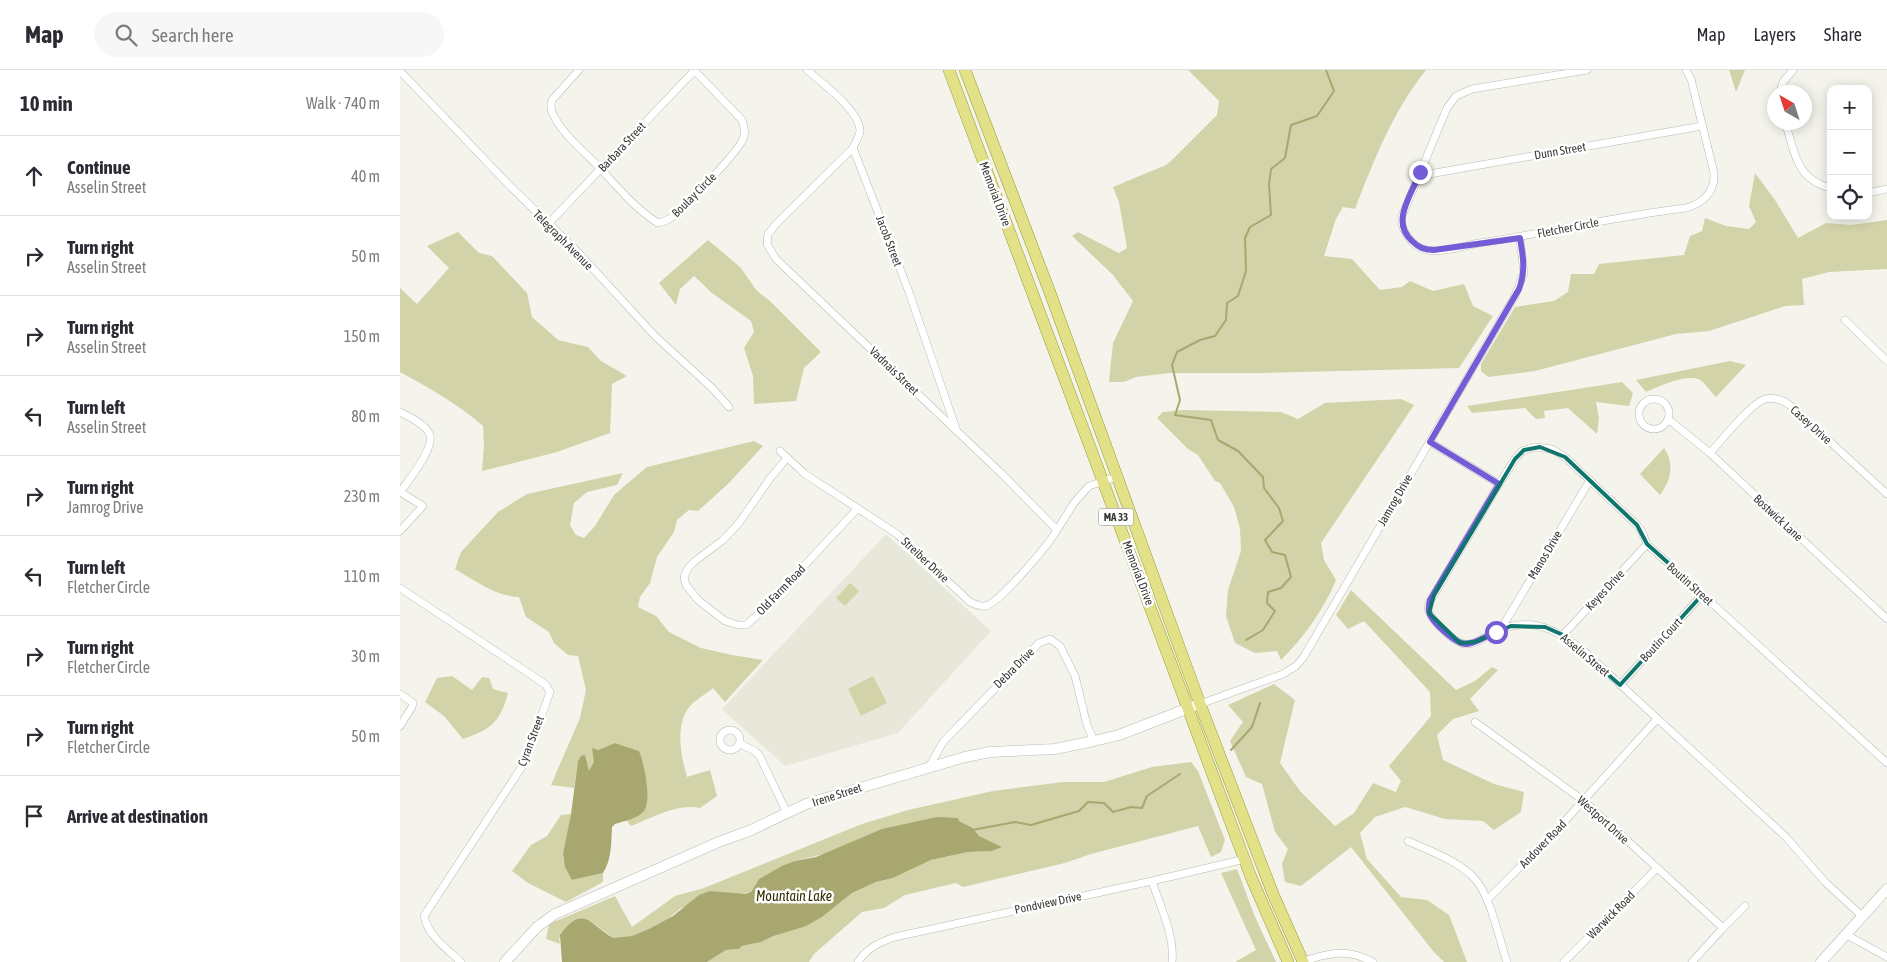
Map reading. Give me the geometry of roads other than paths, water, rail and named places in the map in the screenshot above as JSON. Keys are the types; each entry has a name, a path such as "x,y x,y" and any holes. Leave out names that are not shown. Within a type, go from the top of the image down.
{"main road":[{"name":"Memorial Drive","path":"948,70 1264,909 1288,962"},
{"name":"Memorial Drive","path":"965,70 1048,287 1200,704 1273,894 1303,962"},
{"path":"969,124 983,116"}],"street":[{"name":"Boulay Circle","path":"579,70 552,100 550,106 554,117 564,131 646,216 658,223 669,219 676,213 712,177 743,140 745,130 742,120 694,70"},
{"name":"Barbara Street","path":"548,224 694,70"},
{"path":"808,70 849,108 856,119 860,130 853,148"},
{"name":"Fletcher Circle","path":"1587,70 1472,89 1459,94 1452,100 1446,108 1401,220 1404,231 1419,246 1425,249 1439,250 1520,238 1686,208 1702,201 1711,192 1714,178 1691,79 1686,70"},
{"path":"1782,85 1793,70"},
{"name":"Telegraph Avenue","path":"400,71 548,224 574,248 656,336 712,388 729,407"},
{"name":"Dunn Street","path":"1418,176 1702,126"},
{"path":"1787,130 1793,152 1802,170 1813,180 1827,186"},
{"name":"Jacob Street","path":"853,148 909,292 956,430"},
{"name":"Vadnais Street","path":"853,148 777,224 768,234 766,244 773,255 788,271 956,430 1057,530"},
{"path":"1872,192 1887,189"},
{"name":"Jamrog Drive","path":"1200,704 1279,676 1296,666 1306,652 1519,289 1524,268 1520,238"},
{"path":"1845,320 1887,361"},
{"name":"Bostwick Lane","path":"1658,399 1667,406 1670,414 1668,419 1661,427 1649,428 1641,420 1640,409 1647,400 1658,399"},
{"name":"Casey Drive","path":"1710,453 1754,406 1766,399 1776,399 1791,406 1887,494"},
{"path":"400,412 429,431 431,438 430,445 417,470 400,492 423,506 400,531"},
{"name":"Bostwick Lane","path":"1668,419 1710,453 1887,619"},
{"path":"1430,442 1499,484"},
{"name":"Boutin Street","path":"1499,484 1520,453 1527,449 1535,447 1548,448 1561,454 1637,525 1647,544 1887,763"},
{"name":"Streiber Drive","path":"780,451 805,474 897,534 970,602 980,606 986,606 999,598 1051,542 1057,530"},
{"name":"Old Farm Road","path":"787,458 732,531 688,568 684,577 686,585 698,600 725,621 746,625 762,611 857,509"},
{"path":"1057,530 1074,503 1089,486 1116,477"},
{"name":"Manos Drive","path":"1500,629 1590,480"},
{"name":"Asselin Street","path":"1499,484 1430,600 1428,606 1429,613 1437,623 1450,636 1463,644 1475,642 1500,629 1511,626 1530,625 1545,627 1563,634 1786,837 1825,882 1862,916"},
{"name":"Keyes Drive","path":"1563,634 1647,544"},
{"name":"Cyran Street","path":"400,588 528,672 546,685 550,692 525,762 424,916 426,926 461,962"},
{"name":"Boutin Court","path":"1620,685 1702,594"},
{"name":"Debra Drive","path":"929,767 943,742 1039,643 1050,640 1060,646 1075,676 1087,725 1094,741"},
{"path":"400,694 413,703 412,708 400,726"},
{"name":"Irene Street","path":"505,962 536,927 555,914 721,840 750,831 829,796 965,757 990,752 1055,749 1119,735 1200,704"},
{"name":"Andover Road","path":"1487,900 1584,801 1657,719"},
{"name":"Westport Drive","path":"1475,722 1584,801 1723,928"},
{"path":"740,744 755,751 760,756 787,813"},
{"path":"1408,841 1469,873 1479,884 1487,900 1507,962"},
{"name":"Pondview Drive","path":"858,962 868,950 881,942 895,937 1245,859"},
{"name":"Warwick Road","path":"1564,962 1657,868"},
{"path":"1152,881 1174,951 1172,962"},
{"path":"1821,962 1887,889"},
{"path":"1692,962 1745,906"},
{"path":"1845,934 1887,957"},
{"path":"1303,962 1343,953 1359,955 1373,962"}],"water":[{"path":"615,743 639,751 646,781 646,806 644,811 638,816 615,824 612,827 610,857 603,873 572,880 565,867 563,854 571,814 578,761 581,756 585,755 589,771 594,762 592,748 598,750"},
{"name":"Mountain Lake","path":"937,817 958,818 959,821 973,828 979,836 1002,847 992,851 968,852 931,860 893,878 876,882 852,893 822,917 806,926 761,942 742,946 739,949 726,950 707,962 562,962 560,935 575,920 587,920 614,938 632,936 673,916 699,895 710,891 745,894 751,892 759,879 782,866 795,861 816,857 882,829"}],"waterway":[{"path":"1246,640 1263,630 1275,611 1267,603 1268,592 1281,588 1291,577 1285,555 1272,552 1265,540 1283,521 1279,508 1264,488 1263,477 1238,451 1218,440 1211,420 1175,415 1180,400 1172,365 1177,352 1200,340 1215,336 1226,320 1227,303 1238,296 1246,271 1245,238 1250,227 1271,215 1269,185 1271,169 1285,158 1291,125 1317,116 1334,91 1326,70"},
{"path":"1231,750 1252,727 1260,703"},
{"path":"972,830 1015,822 1031,825 1079,811 1088,802 1104,803 1113,812 1131,807 1142,808 1147,796 1180,774"}]}
